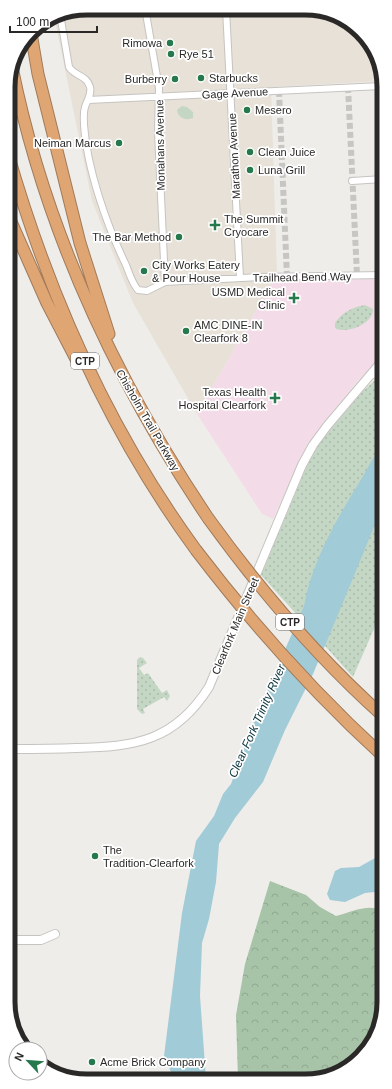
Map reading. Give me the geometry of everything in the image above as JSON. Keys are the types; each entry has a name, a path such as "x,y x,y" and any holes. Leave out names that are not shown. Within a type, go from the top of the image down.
{"highway":[{"path":"32,41 38,74 80,243 124,380"},
{"name":"Chisholm Trail Parkway","path":"15,81 27,134 60,234 92,313 124,380 164,450 208,518 280,612 321,656 377,710"},
{"name":"CTP","path":"15,177 33,235 58,302 78,348 126,443 155,491 232,598 277,651 323,700 377,750"},
{"path":"15,232 65,340 126,443"}],"street":[{"name":"Monahans Avenue","path":"146,15 160,97 158,132 165,282"},
{"name":"Marathon Avenue","path":"226,15 240,278"},
{"name":"Trailhead Bend Way","path":"61,20 69,67 73,72 83,77 87,82 90,92 84,112 86,140 96,185 120,254 136,288 140,291 147,291 165,282 240,278 377,275"},
{"name":"Gage Avenue","path":"88,100 377,86"},
{"path":"352,180 377,179"},
{"name":"Clearfork Main Street","path":"15,749 111,747 132,744 153,737 175,726 199,703 209,687 302,465 313,445 350,398 377,367"},
{"name":"Clearfork Main Street","path":"370,376 377,372"},
{"path":"15,940 41,940 55,934"}],"shaded area":[{"path":"87,15 319,16 337,22 345,27 356,36 370,55 376,73 377,81 271,87 277,274 197,414 133,303 92,201 55,22 69,17"},
{"name":"Texas Health Hospital Clearfork","path":"377,279 377,362 357,382 308,443 273,519 262,514 197,414 273,281"}],"green space":[{"path":"182,106 187,107 193,112 193,118 185,119 179,115 177,110"},
{"path":"365,305 373,309 372,314 365,323 353,329 340,330 335,328 335,323 344,313 356,307"},
{"path":"377,378 377,622 353,677 261,575 311,456 327,433 364,390"},
{"path":"140,657 147,663 139,668 144,675 148,673 162,693 167,690 170,696 167,701 164,697 143,709 145,713 142,714 137,709 137,660"},
{"path":"270,881 306,895 320,907 336,916 366,908 377,909 377,1006 375,1020 370,1034 359,1049 345,1062 319,1073 238,1074 236,1015 245,964"}],"water":[{"name":"Clear Fork Trinity River","path":"377,452 377,519 313,674 285,730 263,782 235,818 219,844 216,882 209,919 202,943 200,996 206,1074 172,1074 164,1056 182,913 196,841 214,816 223,794 231,784 256,716 304,606 313,572 327,539"},
{"path":"377,857 377,892 365,893 345,902 330,900 327,894 335,871 341,868 359,867"}],"tunnel":[{"path":"348,87 357,275"},
{"path":"279,91 287,277"}],"place":[{"name":"Rimowa","path":"170,43"},
{"name":"Rye 51","path":"171,54"},
{"name":"Starbucks","path":"201,78"},
{"name":"Burberry","path":"175,79"},
{"name":"Mesero","path":"247,110"},
{"name":"Neiman Marcus","path":"119,143"},
{"name":"Clean Juice","path":"250,152"},
{"name":"Luna Grill","path":"250,170"},
{"name":"The Summit Cryocare","path":"215,225"},
{"name":"The Bar Method","path":"179,237"},
{"name":"City Works Eatery & Pour House","path":"144,271"},
{"name":"USMD Medical Clinic","path":"294,298"},
{"name":"AMC DINE-IN Clearfork 8","path":"186,331"},
{"name":"Texas Health Hospital Clearfork","path":"275,398"},
{"name":"The Tradition-Clearfork","path":"95,856"},
{"name":"Acme Brick Company","path":"92,1062"}]}
